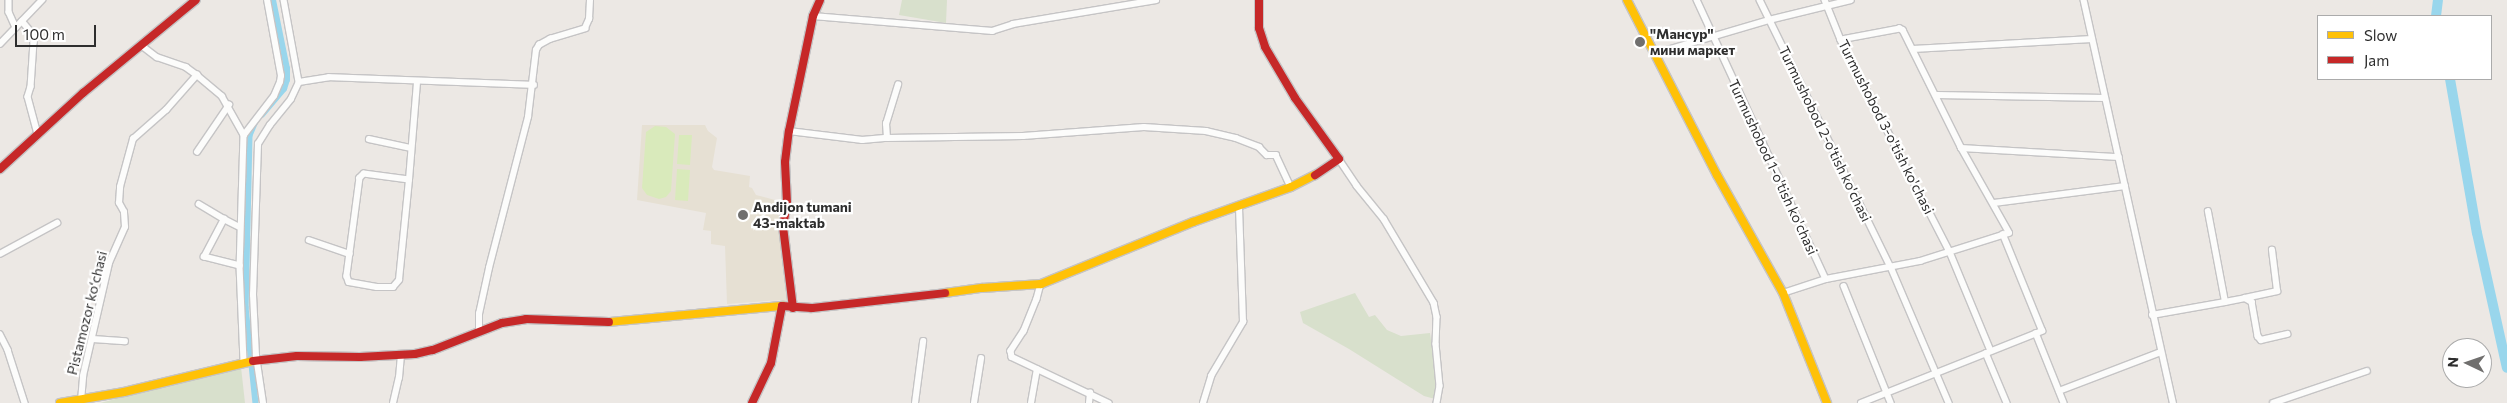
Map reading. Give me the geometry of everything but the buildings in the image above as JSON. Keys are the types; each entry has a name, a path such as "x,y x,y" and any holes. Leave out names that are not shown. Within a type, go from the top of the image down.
{"street":[{"path":"9,0 10,12 16,28"},
{"path":"0,44 42,0"},
{"path":"0,169 38,134 196,0"},
{"path":"244,135 274,96 280,82 281,76 267,0"},
{"path":"263,403 257,361 253,295 258,144 270,125 291,99 299,82 284,0"},
{"path":"479,333 479,314 489,268 528,117 534,85 536,50 539,45 586,28 589,19 590,0"},
{"path":"793,308 783,226 787,203 785,162 788,131 813,16 820,0"},
{"path":"813,16 992,31 1013,24 1156,0"},
{"path":"1260,0 1259,28 1265,47 1295,98 1357,186 1384,219 1434,303 1437,317 1436,344 1440,386 1437,403"},
{"path":"1627,0 1717,175 1783,292 1827,403"},
{"name":"Turmushobod 1-o'tish ko'chasi","path":"1697,0 1826,279"},
{"name":"Turmushobod 2-o'tish ko'chasi","path":"1760,0 1768,20 1892,267 1949,403"},
{"name":"Turmushobod 3-o'tish ko'chasi","path":"1825,0 1841,40 1950,252 2007,403"},
{"path":"1654,54 1768,20 1851,0"},
{"path":"2084,0 2152,315 2173,403"},
{"path":"22,21 32,33 34,42 31,87 28,97 38,134"},
{"path":"1783,292 1826,279 1892,267 1950,252 2009,233 1994,203 1961,148 1937,95 1902,29 1841,40"},
{"path":"1913,49 2092,38"},
{"path":"141,46 157,57 186,67 222,96 229,105 244,135 240,266 245,363"},
{"name":"Pistamozor koʻchasi","path":"81,400 83,376 109,263 125,227 124,212 120,203 120,187 133,139 166,110 197,75"},
{"path":"299,82 329,77 418,82 534,85"},
{"path":"409,180 361,175 347,276 349,282 377,287 397,284 409,180 418,82"},
{"path":"887,138 886,124 898,85"},
{"path":"1937,95 2106,98"},
{"path":"197,152 229,105"},
{"path":"788,131 862,140 1023,136 1144,127 1206,131 1236,138 1259,147 1267,155 1276,155 1291,186"},
{"path":"369,139 411,148"},
{"path":"1961,148 2119,158"},
{"path":"60,403 124,392 257,361 297,356 401,356 433,350 502,323 526,319 623,322 754,307 782,306 793,308 1041,284 1109,258 1193,222 1239,207 1291,186 1312,177 1339,159"},
{"path":"1994,203 2125,186"},
{"path":"200,204 240,228"},
{"path":"1203,403 1211,376 1243,322 1239,207"},
{"path":"2208,212 2225,302"},
{"path":"224,219 204,257 240,266"},
{"path":"0,254 57,223"},
{"path":"1861,403 2042,331 2004,235"},
{"path":"309,240 350,254"},
{"path":"2152,315 2277,291 2272,250"},
{"path":"1041,284 1024,332 1010,353 1016,360 1109,403"},
{"path":"1844,286 1891,403"},
{"path":"2245,298 2252,302 2261,340 2287,334"},
{"path":"752,403 771,363 782,306"},
{"path":"2036,333 2064,403"},
{"path":"0,334 8,350 26,403"},
{"path":"93,339 125,341"},
{"path":"915,403 923,342"},
{"path":"0,347 8,350"},
{"path":"2059,391 2161,352"},
{"path":"393,403 396,397 401,356"},
{"path":"974,403 981,359"},
{"path":"1031,403 1037,370"},
{"path":"2274,403 2367,371"},
{"path":"1089,403 1090,393"}],"shaded area":[{"name":"Andijon tumani 43-maktab","path":"642,125 705,125 708,131 717,138 712,167 714,170 750,176 749,187 752,188 756,195 775,200 774,213 783,217 782,224 779,226 788,302 781,302 780,300 727,304 725,246 711,244 711,231 703,230 706,213 637,200"}],"green space":[{"path":"902,0 947,0 946,23 899,15"},
{"path":"655,126 666,127 675,134 671,191 666,197 659,199 647,195 642,188 646,132"},
{"path":"679,135 692,135 690,165 677,164"},
{"path":"677,169 690,170 688,201 675,200"},
{"path":"1355,293 1369,317 1375,315 1387,330 1401,336 1430,333 1437,383 1435,399 1424,396 1349,349 1303,323 1300,312"},
{"path":"241,367 245,403 100,403"}],"waterway":[{"path":"262,115 284,89 287,80 287,69 273,0"},
{"path":"2436,15 2438,0"},
{"path":"2450,80 2477,233 2507,368"},
{"path":"255,124 250,136 246,307 256,403"}],"traffic: slow":[{"path":"1627,0 1717,175 1783,293 1827,403"},
{"path":"945,293 982,288 1041,284 1193,222 1291,187 1315,175"},
{"path":"609,322 782,306"},
{"path":"60,403 124,392 253,361"}],"traffic: jam":[{"path":"0,169 83,93 196,0"},
{"path":"793,308 783,226 787,203 785,162 789,131 813,16 820,0"},
{"path":"1259,0 1259,28 1265,47 1295,98 1339,159 1315,175"},
{"path":"752,403 771,363 782,306 812,308 945,293"},
{"path":"253,361 297,356 360,357 415,354 433,350 502,323 526,319 609,322"}],"place":[{"name":"\"Мансур\" мини маркет","path":"1640,42"},
{"name":"Andijon tumani 43-maktab","path":"743,215"}]}
